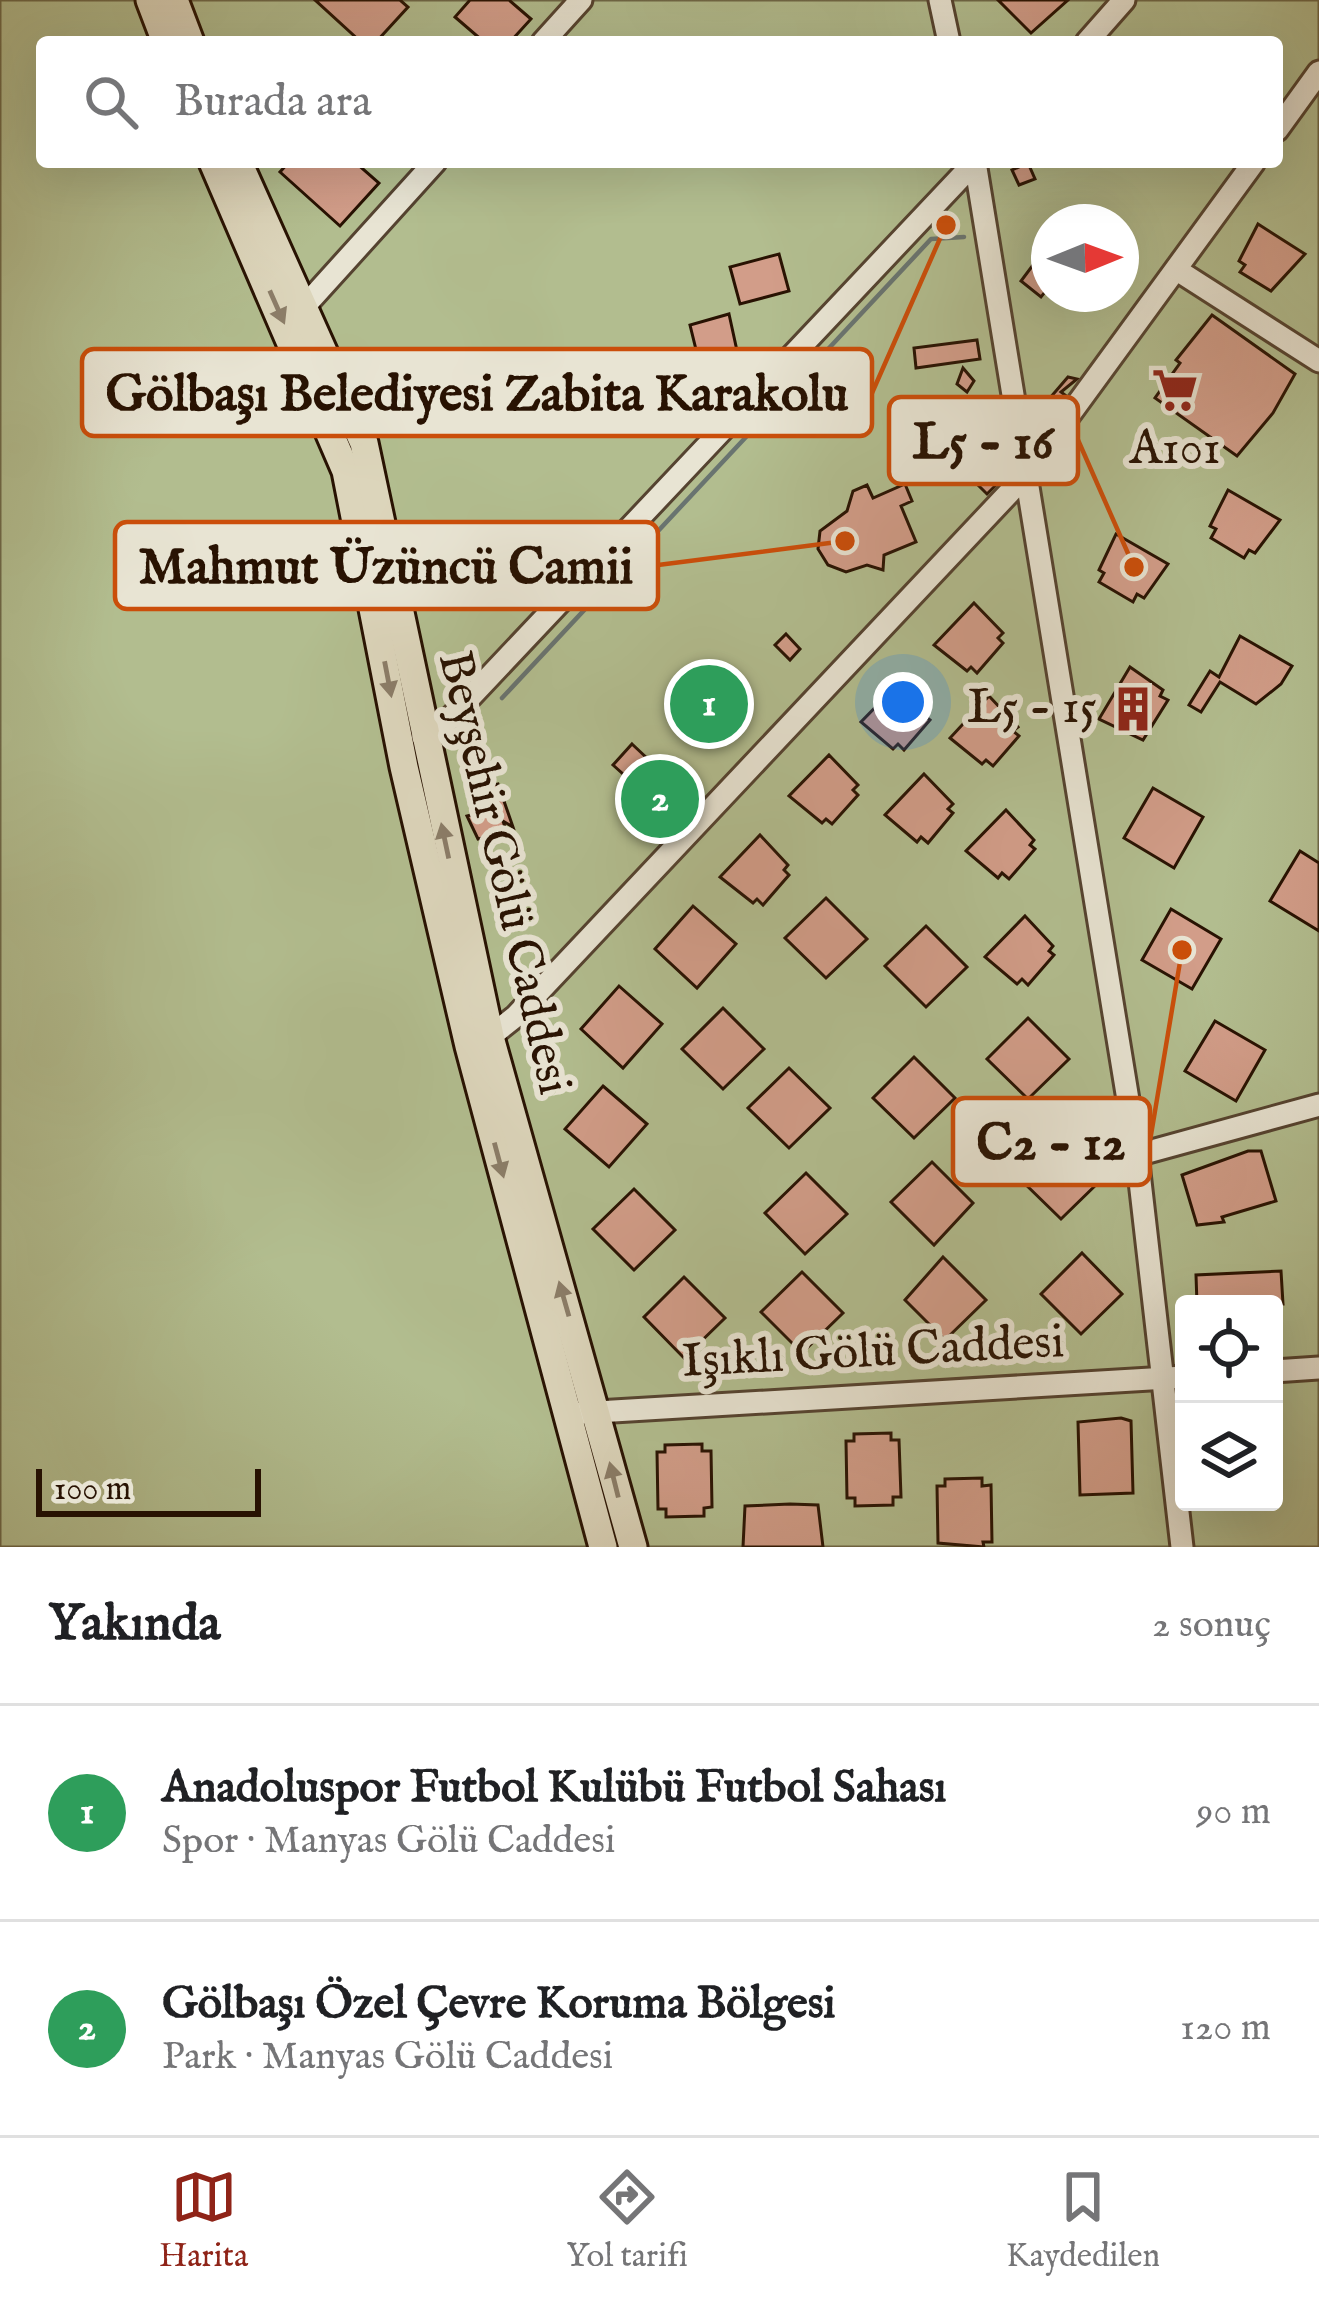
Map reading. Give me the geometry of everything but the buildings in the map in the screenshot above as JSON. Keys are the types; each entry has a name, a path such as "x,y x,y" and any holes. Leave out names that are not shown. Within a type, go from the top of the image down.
{"main road":[{"path":"150,0 164,36"},
{"path":"174,0 188,36"},
{"path":"216,168 339,446 414,742"},
{"name":"Beyşehir Gölü Caddesi","path":"241,168 364,443 414,742 480,1044 596,1412 633,1547"},
{"path":"480,1044 566,1413 603,1547"}],"street":[{"path":"548,36 581,0"},
{"path":"940,0 948,36"},
{"path":"1092,36 1124,0"},
{"path":"1283,122 1318,75"},
{"path":"303,308 430,168"},
{"path":"414,742 442,727 969,168"},
{"path":"976,168 1173,1377 1182,1547"},
{"path":"480,1044 1024,477 1250,168"},
{"path":"1177,270 1319,361"},
{"path":"1137,1155 1319,1105"},
{"path":"1283,1370 1319,1368"},
{"name":"Işıklı Gölü Caddesi","path":"566,1413 1173,1377"}],"green space":[{"path":"0,0 1319,0 1319,1547 0,1547"}],"waterway":[{"path":"502,698 931,239 964,237"}],"place":[{"name":"Gölbaşı Belediyesi Zabita Karakolu","path":"946,225"},
{"name":"A101","path":"1175,390"},
{"name":"Mahmut Üzüncü Camii","path":"845,541"},
{"name":"L5 - 16","path":"1134,567"},
{"name":"Anadoluspor Futbol Kulübü Futbol Sahası","path":"709,704"},
{"name":"L5 - 15","path":"1133,709"},
{"name":"Gölbaşı Özel Çevre Koruma Bölgesi","path":"660,799"},
{"name":"C2 - 12","path":"1182,950"}]}
